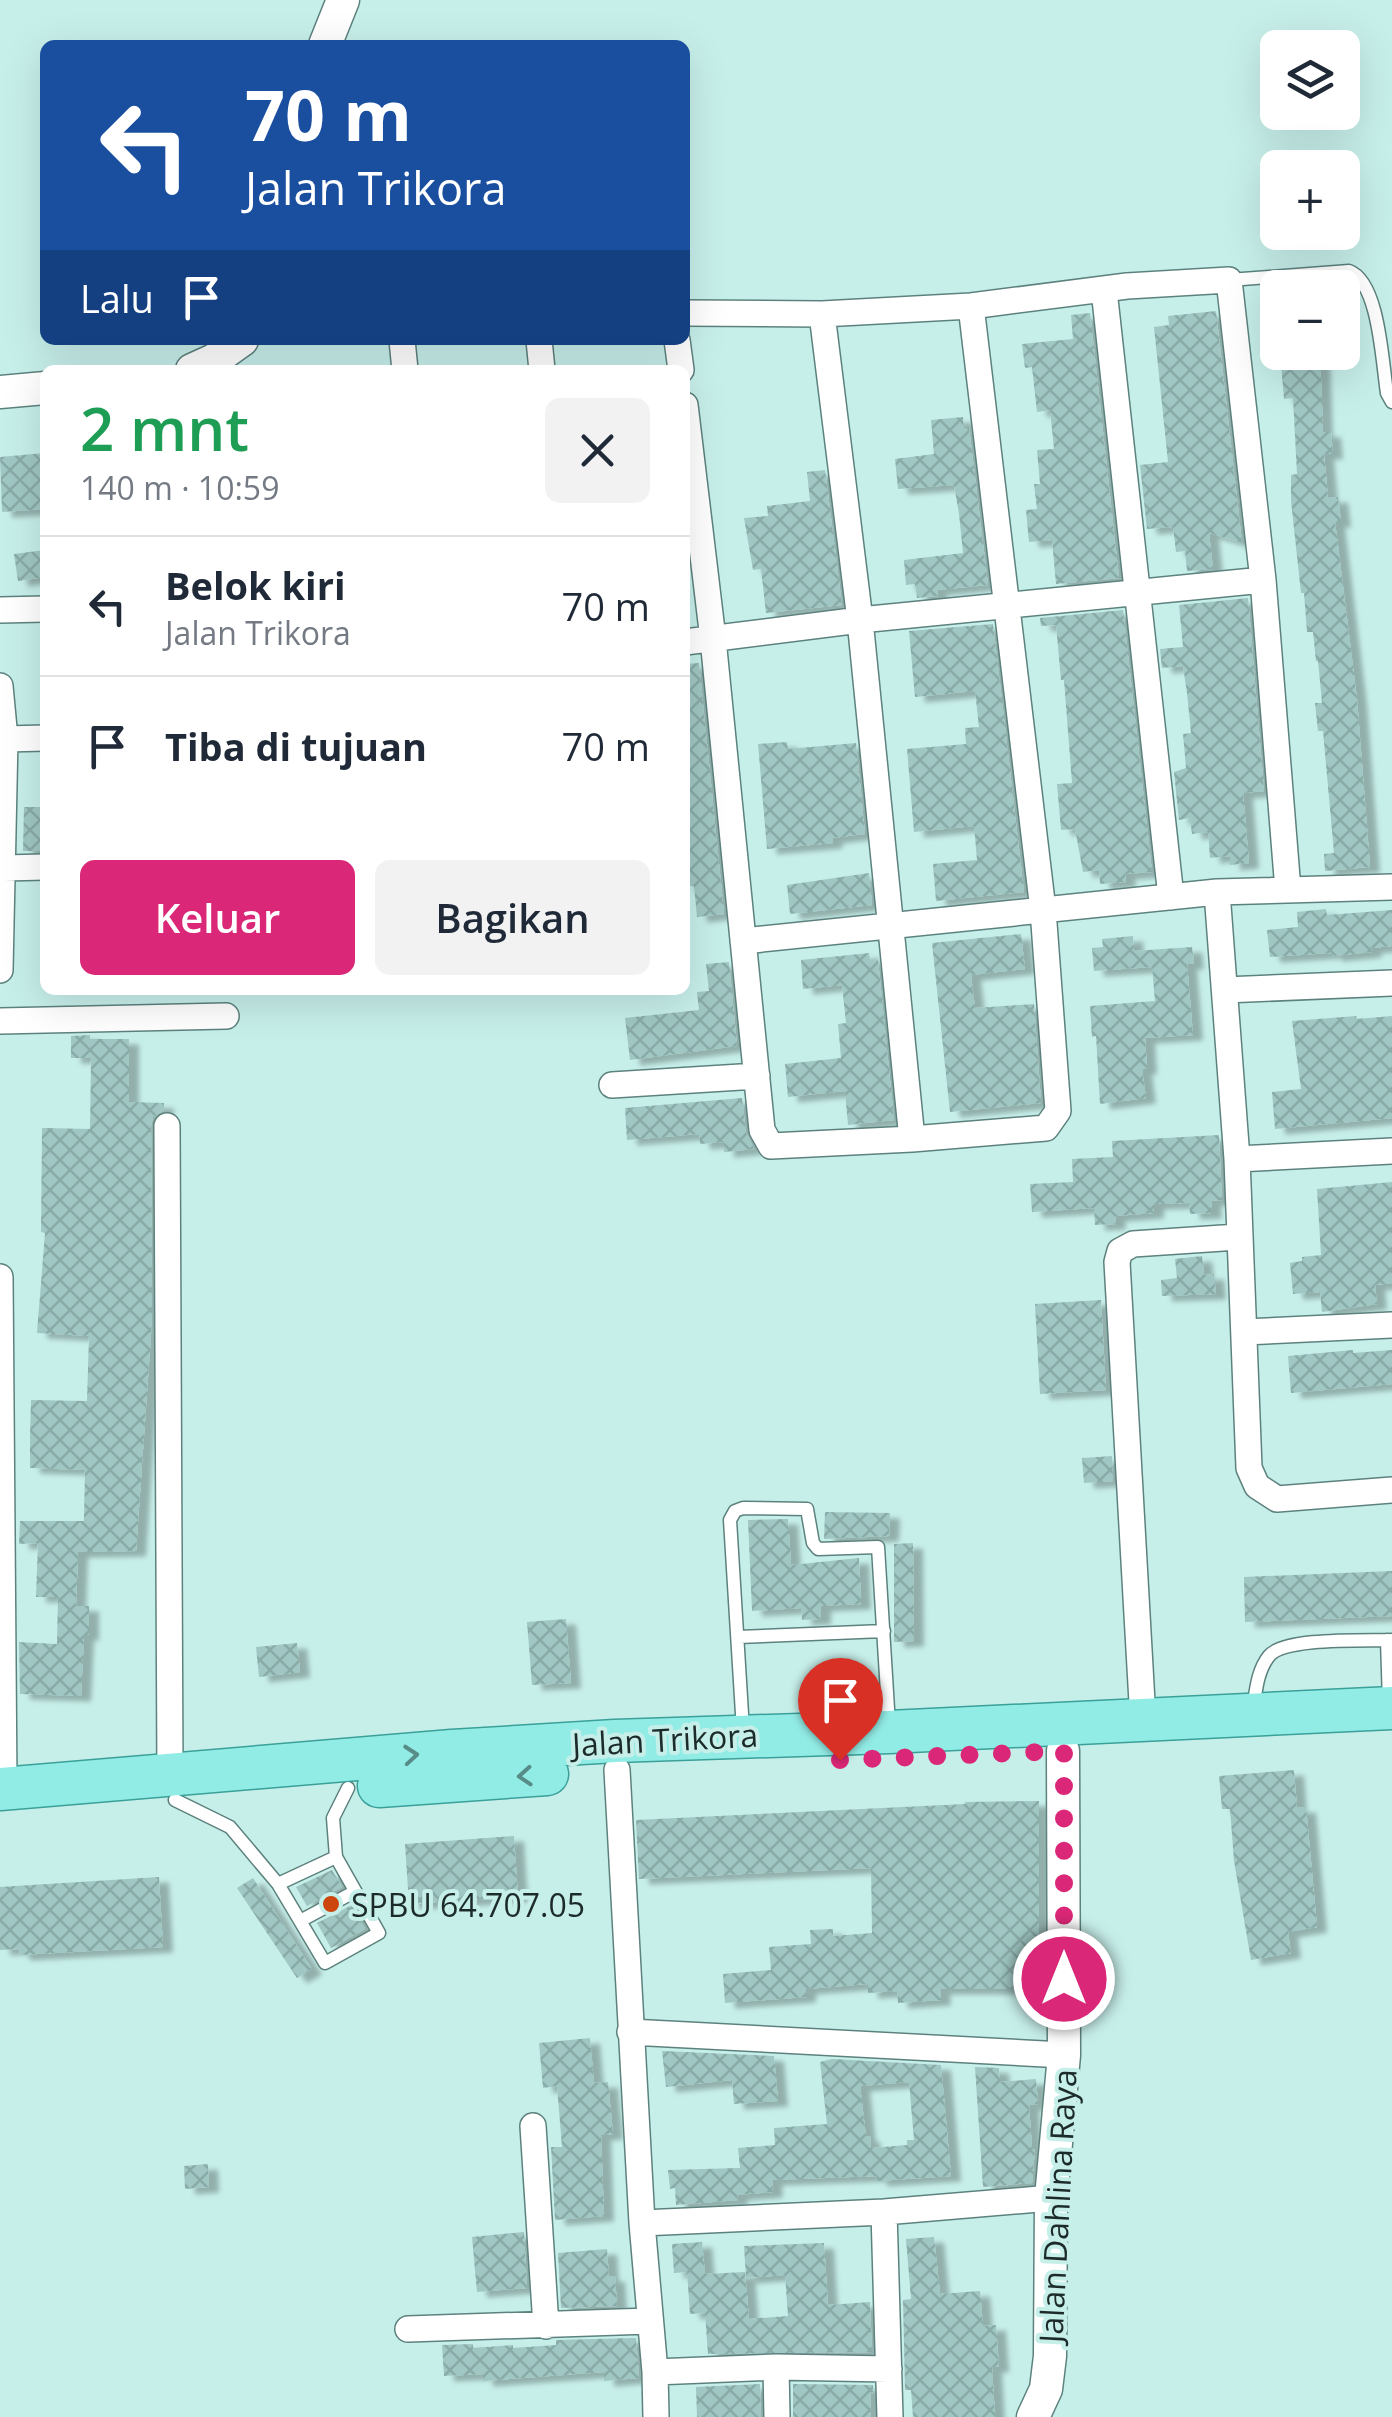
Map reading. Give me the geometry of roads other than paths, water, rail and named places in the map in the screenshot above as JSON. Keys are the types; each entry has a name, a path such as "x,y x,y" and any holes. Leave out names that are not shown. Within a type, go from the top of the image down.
{"main road":[{"name":"Jalan Trikora","path":"1,1797 172,1788 348,1788 743,1735 1252,1715 1391,1717"},
{"name":"Jalan Trikora","path":"172,1788 452,1751 616,1755 1064,1751 1391,1717"}],"street":[{"path":"327,40 343,0"},
{"path":"690,313 822,314 971,306 1230,280 1263,580 1288,890"},
{"path":"1104,290 1171,896"},
{"path":"690,447 762,1130 771,1146 912,1140 1046,1128 1058,1112 1042,910 971,306"},
{"path":"822,314 860,620 912,1140"},
{"path":"210,365 236,345"},
{"path":"0,392 40,388"},
{"path":"690,642 860,620 1263,580"},
{"path":"0,610 40,609"},
{"path":"0,686 5,739 0,970"},
{"path":"5,739 40,738"},
{"path":"4,868 40,867"},
{"path":"743,941 1217,892 1392,887"},
{"path":"1217,892 1238,1159 1249,1468 1257,1486 1276,1499 1392,1490"},
{"path":"1225,990 1392,983"},
{"path":"0,1021 226,1016"},
{"path":"612,1085 757,1076"},
{"path":"166,1126 172,1788"},
{"path":"1238,1159 1392,1151"},
{"path":"1143,1720 1116,1262 1120,1251 1132,1244 1238,1237"},
{"path":"0,1277 1,1797"},
{"path":"1244,1332 1392,1324"},
{"name":"Jalan Dahlina Raya","path":"1033,2417 1046,2389 1050,2356 1051,2198 1064,2055 1064,1751"},
{"path":"616,1755 656,2417"},
{"path":"630,2032 1064,2055"},
{"path":"533,2126 546,2326"},
{"path":"642,2222 884,2212 1051,2198"},
{"path":"884,2212 890,2417"},
{"path":"408,2329 649,2320"},
{"path":"655,2372 776,2367 889,2369"},
{"path":"776,2367 777,2417"}],"lane":[{"path":"1230,280 1349,271 1360,275 1370,290 1392,402"},
{"path":"743,1735 730,1520 735,1511 743,1508 807,1509 812,1544 818,1549 878,1547 889,1732"},
{"path":"738,1638 884,1631"},
{"path":"1252,1715 1259,1675 1270,1654 1288,1645 1389,1640 1391,1717"},
{"path":"172,1788 230,1827 278,1884 325,1963 379,1933 336,1857 333,1818 348,1788"},
{"path":"278,1884 336,1857"},
{"path":"300,1921 354,1892"}],"place":[{"name":"SPBU 64.707.05","path":"331,1904"}]}
